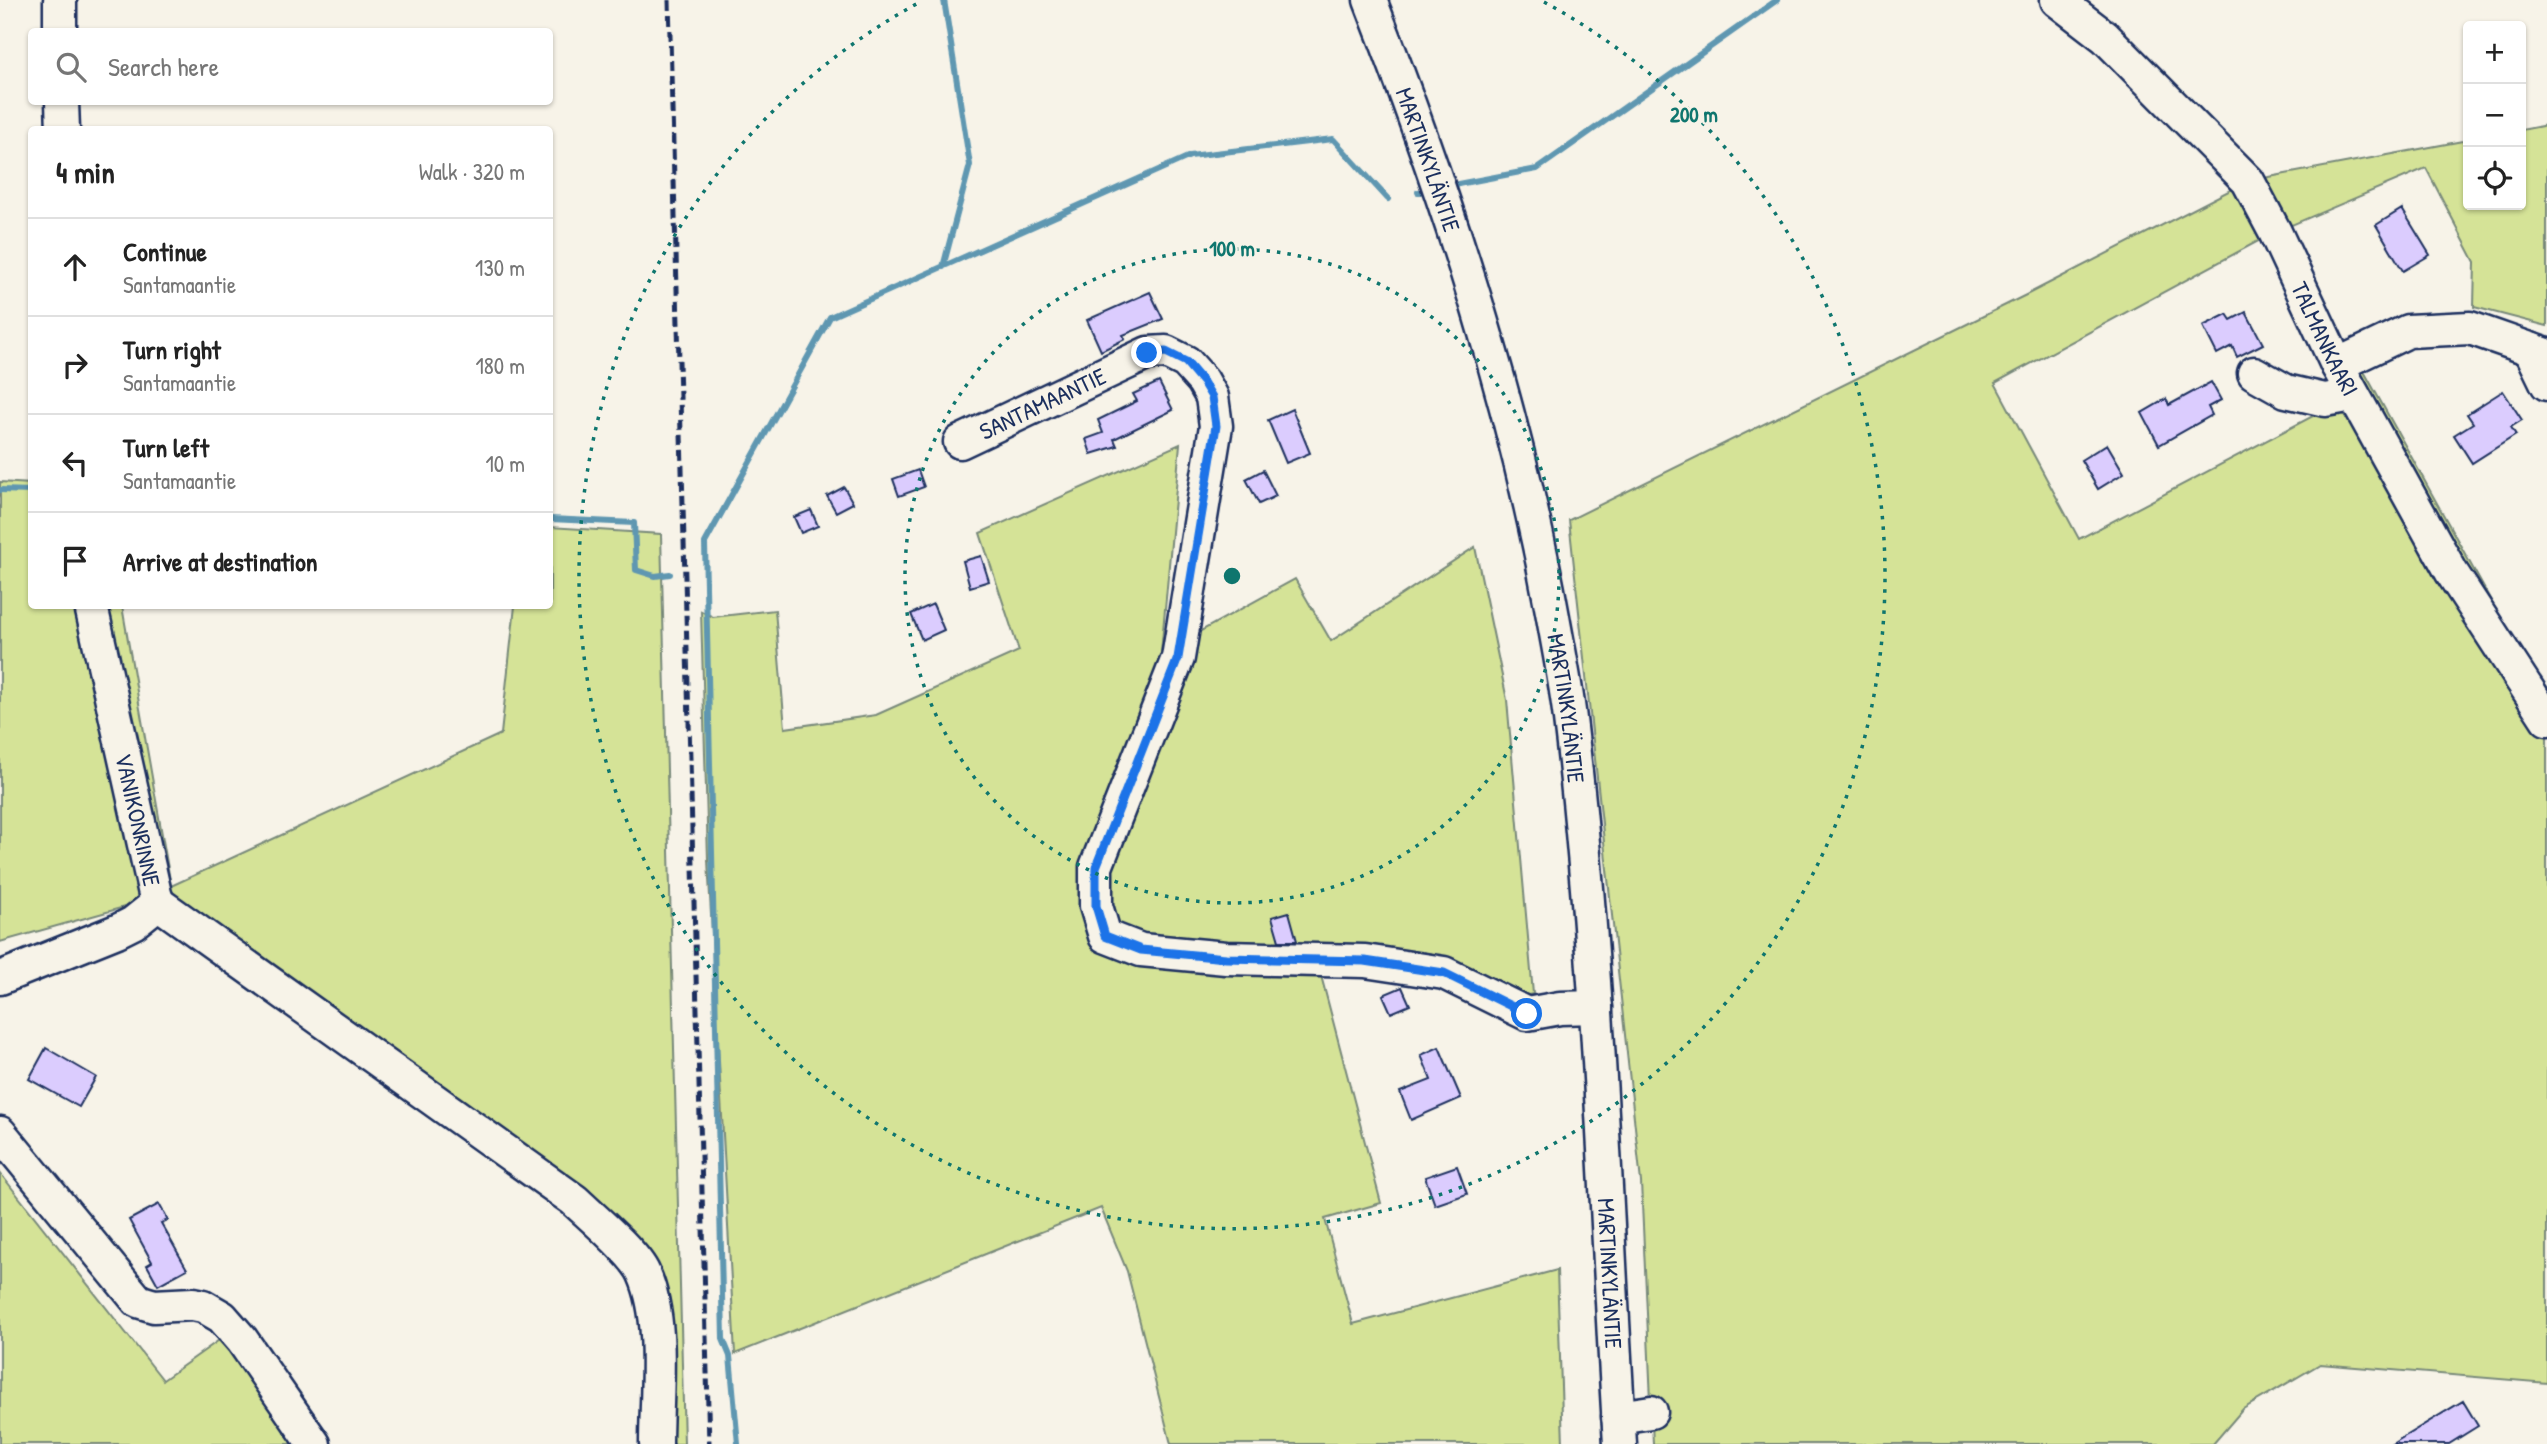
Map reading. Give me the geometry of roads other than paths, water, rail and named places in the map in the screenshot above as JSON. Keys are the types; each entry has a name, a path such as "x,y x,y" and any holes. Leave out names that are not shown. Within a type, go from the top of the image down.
{"street":[{"path":"60,0 60,28"},
{"name":"MARTINKYLÄNTIE","path":"1370,0 1458,240 1502,393 1538,534 1570,717 1596,1007 1619,1431"},
{"name":"TALMANKAARI","path":"2057,0 2105,37 2248,181 2337,365 2452,573 2547,719"},
{"path":"62,105 63,126"},
{"path":"2337,365 2408,331 2470,328 2538,352 2547,384"},
{"name":"SANTAMAANTIE","path":"960,442 1147,353 1166,352 1186,362 1212,397 1216,426 1178,658 1096,867 1096,906 1105,936 1141,950 1226,958 1365,961 1444,973 1527,1014 1560,1008 1596,1007"},
{"path":"2254,373 2287,391 2325,400 2354,395"},
{"name":"VANIKONRINNE","path":"0,978 117,931 133,923 159,903 92,609"},
{"path":"159,903 574,1200 617,1241 644,1272 657,1324 656,1444"},
{"path":"0,1133 131,1296 145,1305 182,1303 203,1307 233,1328 314,1444"},
{"path":"1619,1431 1651,1412"}],"waterway":[{"path":"943,267 970,165 944,0"},
{"path":"1458,184 1537,169 1777,0"},
{"path":"738,1444 730,1356 723,1339 705,543 830,317 1190,156 1333,139 1388,199"},
{"path":"0,490 28,491"},
{"path":"553,519 634,523 636,570 655,576 670,574"}],"railway":[{"path":"669,0 709,1444"}]}
